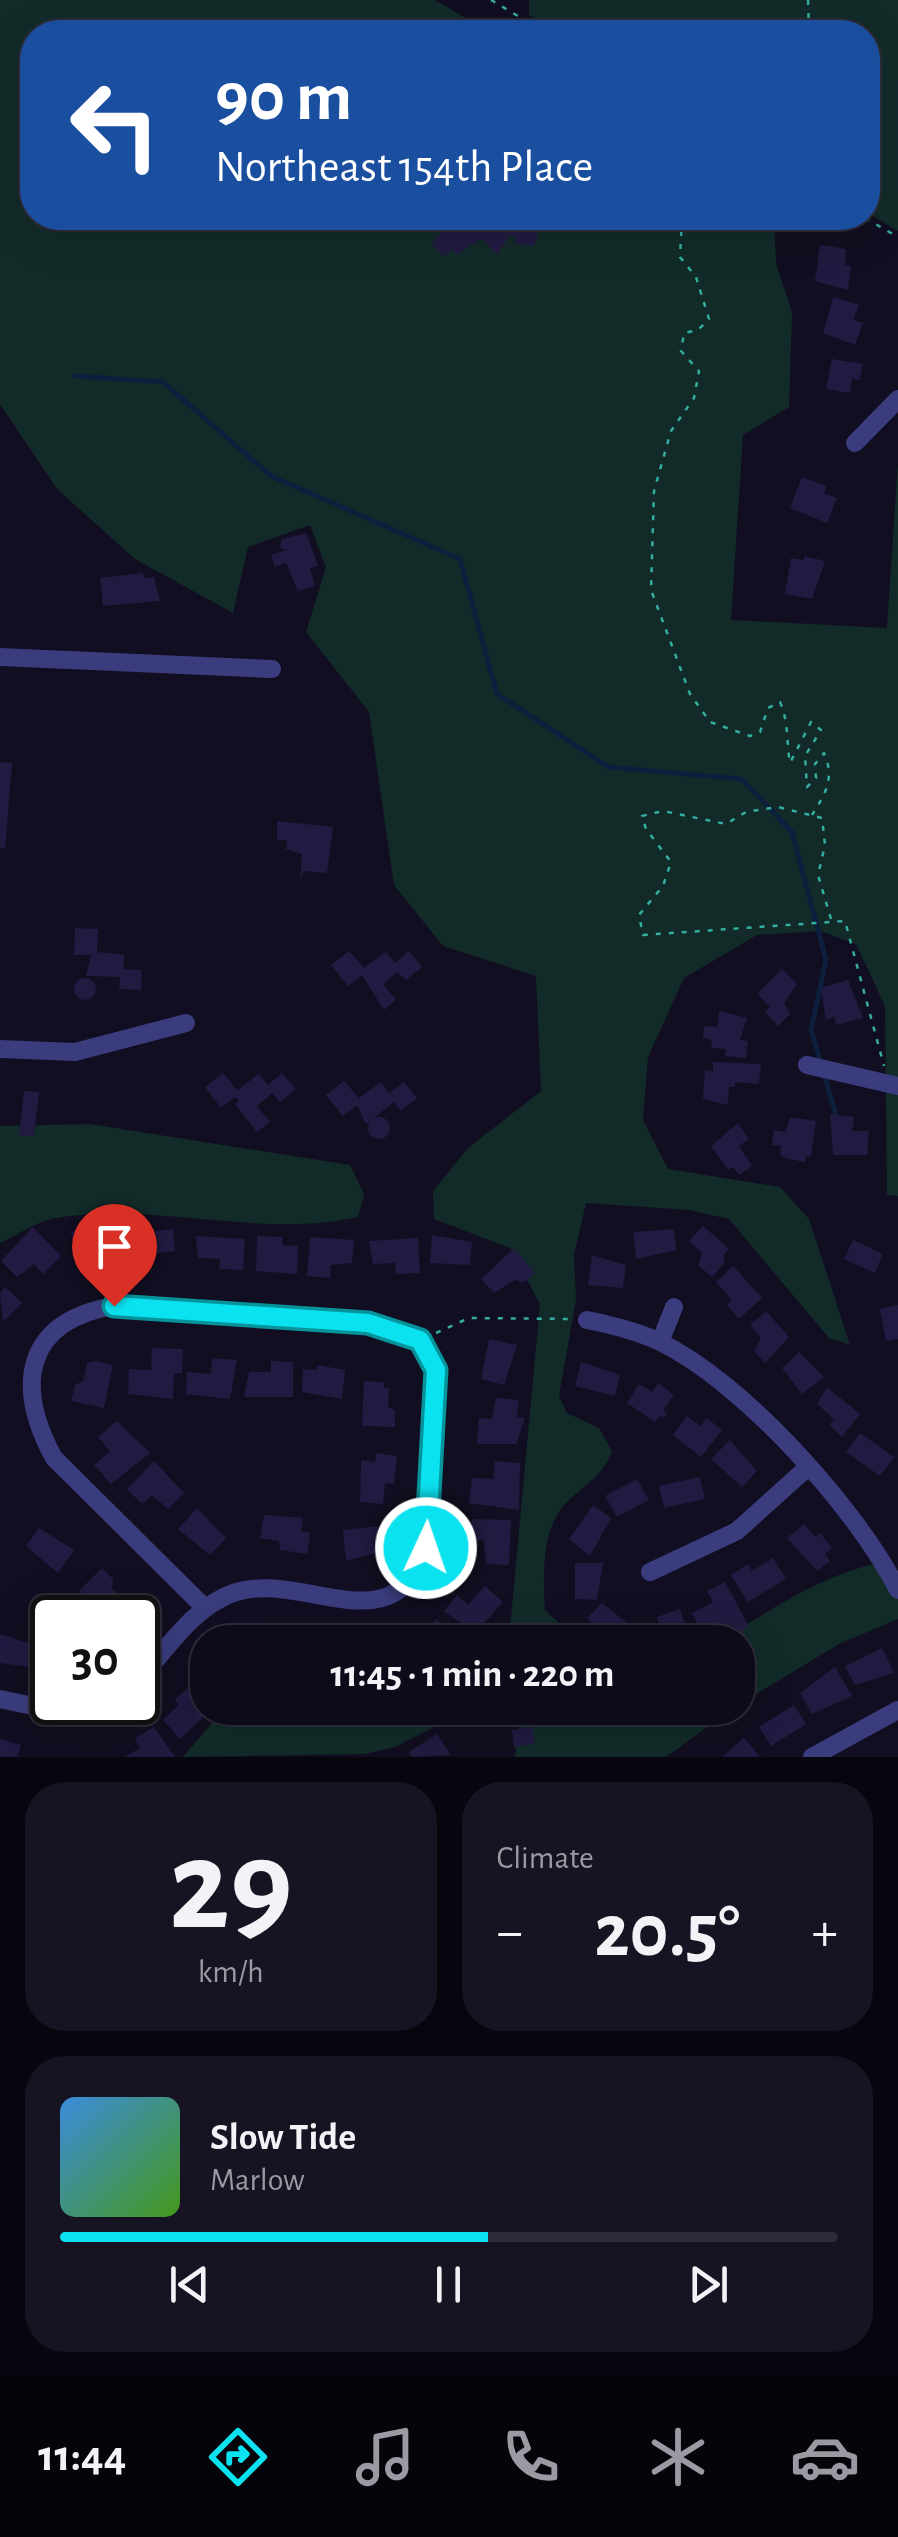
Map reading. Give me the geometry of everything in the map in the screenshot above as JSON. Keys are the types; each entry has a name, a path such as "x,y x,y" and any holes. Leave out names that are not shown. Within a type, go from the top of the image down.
{"street":[{"path":"855,443 898,398"},
{"path":"0,656 272,669"},
{"path":"0,1048 75,1052 186,1023"},
{"path":"807,1065 893,1084"},
{"path":"160,1656 204,1607 235,1592 271,1588 357,1601 383,1600 408,1586 418,1574 426,1548 436,1370 420,1340 368,1323 114,1306 84,1311 62,1322 46,1338 29,1380 42,1435 54,1458 204,1607"},
{"path":"660,1342 674,1308"},
{"path":"587,1320 660,1342 719,1380 808,1466 891,1558 898,1590"},
{"path":"650,1572 737,1531 808,1466"},
{"path":"0,1698 30,1705"},
{"path":"812,1757 898,1710"}],"path":[{"path":"491,0 525,20"},
{"path":"681,230 680,258 696,277 709,319 698,330 684,333 681,351 700,372 694,398 671,431 654,492 651,590 690,694 710,722 750,736 760,732 768,708 780,702 789,723 786,740 790,763 811,722 821,730 805,756 806,787 816,778 815,764 824,752 831,768 828,791 812,815"},
{"path":"831,918 818,875 826,827 822,818 778,807 746,812 726,824 663,811 642,816 646,830 671,862 664,886 638,914 643,935 831,918 845,921 893,1084"},
{"path":"420,1340 468,1318 587,1320"}],"green space":[{"path":"0,0 435,0 469,20 20,20 20,230 775,230 776,264 792,312 789,407 743,435 731,620 887,628 898,462 898,1196 887,1195 885,1006 856,944 820,931 757,935 684,978 648,1057 643,1120 668,1169 780,1187 809,1219 850,1345 829,1338 729,1219 689,1210 586,1203 574,1255 576,1299 559,1396 567,1413 599,1428 612,1451 598,1474 566,1503 552,1526 545,1554 545,1610 561,1625 510,1625 540,1304 510,1248 434,1219 433,1191 468,1148 541,1091 536,976 443,946 394,885 369,712 306,632 326,567 310,525 248,547 233,613 135,559 57,489 0,404"},
{"path":"529,0 898,0 898,231 880,220 880,20 538,20 529,15"},
{"path":"90,1124 350,1165 364,1194 358,1217 286,1224 94,1214 49,1220 0,1243 0,1126"},
{"path":"884,1562 898,1590 898,1619 839,1644 755,1695 755,1625 747,1625 819,1584"},
{"path":"210,1725 438,1725 395,1747 366,1754 183,1757"},
{"path":"519,1725 710,1725 666,1757 515,1757"}],"building":[{"path":"445,230 539,230 534,246 514,243 515,236 509,236 497,255 482,238 457,255 452,249 443,257 431,243"},
{"path":"820,245 846,249 845,265 851,266 848,290 815,281"},
{"path":"833,297 859,305 853,320 863,323 855,345 823,333"},
{"path":"832,359 863,364 860,380 852,379 850,393 826,389"},
{"path":"802,477 827,486 824,493 837,498 827,523 790,508"},
{"path":"306,533 318,566 310,568 315,586 298,591 286,563 275,567 271,555 286,550 280,548 282,539"},
{"path":"804,556 825,561 812,599 785,594 791,558 804,560"},
{"path":"143,573 144,578 154,577 160,601 103,606 100,578"},
{"path":"0,762 12,763 5,849 0,848"},
{"path":"277,821 333,827 327,873 304,871 300,880 302,854 286,849 287,840 277,840"},
{"path":"75,928 98,929 97,952 124,955 123,969 142,970 141,990 119,989 120,977 86,976 91,955 74,955"},
{"path":"349,951 364,968 386,952 395,963 409,951 422,967 406,980 397,972 383,984 396,1000 384,1010 362,975 348,986 331,965"},
{"path":"782,969 797,984 784,1003 790,1014 778,1026 765,1012 770,1007 757,993"},
{"path":"85,978 93,981 93,997 85,1000 77,997 74,989 77,981"},
{"path":"848,980 863,1018 836,1025 834,1017 826,1020 821,988"},
{"path":"719,1011 747,1018 740,1040 748,1041 746,1058 725,1056 726,1049 711,1048 712,1040 703,1038 704,1026 717,1027"},
{"path":"713,1062 761,1064 759,1084 735,1082 735,1087 729,1087 728,1105 703,1099 705,1070 713,1071"},
{"path":"223,1073 237,1090 259,1074 268,1085 282,1073 296,1089 280,1102 272,1093 257,1106 270,1122 257,1132 235,1104 239,1101 235,1097 221,1108 205,1087"},
{"path":"344,1081 359,1098 381,1082 389,1093 404,1082 417,1098 401,1111 394,1102 366,1124 357,1105 343,1116 326,1095"},
{"path":"24,1091 39,1092 34,1136 19,1135"},
{"path":"830,1114 854,1117 852,1131 869,1131 867,1155 833,1155"},
{"path":"379,1117 387,1120 387,1136 379,1139 371,1136 368,1128 371,1120"},
{"path":"790,1117 816,1121 811,1157 806,1156 805,1162 780,1155 781,1146 772,1145 774,1130 785,1132"},
{"path":"738,1123 749,1139 739,1146 752,1166 739,1175 733,1167 728,1170 711,1146"},
{"path":"703,1226 729,1249 723,1256 725,1262 712,1277 698,1265 702,1253 689,1241"},
{"path":"33,1227 61,1256 43,1274 34,1264 17,1277 1,1261"},
{"path":"99,1228 100,1232 121,1229 124,1253 100,1258 99,1251 74,1254 71,1232"},
{"path":"173,1229 175,1251 137,1256 134,1234"},
{"path":"674,1229 676,1250 636,1259 633,1232"},
{"path":"432,1235 472,1242 470,1265 430,1263"},
{"path":"196,1236 245,1239 243,1270 219,1269 220,1259 198,1258"},
{"path":"257,1236 283,1237 282,1245 298,1246 297,1274 256,1271"},
{"path":"310,1237 354,1240 352,1263 331,1265 330,1278 307,1276"},
{"path":"418,1238 420,1273 396,1274 395,1263 373,1264 369,1241"},
{"path":"853,1240 883,1254 875,1273 844,1259"},
{"path":"514,1248 535,1273 523,1283 515,1280 494,1293 481,1279"},
{"path":"592,1255 626,1265 623,1288 588,1285"},
{"path":"733,1266 762,1298 739,1319 727,1305 732,1300 716,1282"},
{"path":"5,1287 22,1303 3,1322 0,1293"},
{"path":"898,1305 898,1339 886,1341 880,1309"},
{"path":"766,1311 789,1337 765,1363 754,1351 761,1338 750,1325"},
{"path":"489,1339 517,1345 504,1385 481,1379"},
{"path":"152,1348 183,1349 182,1373 174,1373 173,1399 128,1394 129,1369 151,1370"},
{"path":"799,1352 824,1377 802,1394 782,1368"},
{"path":"212,1358 237,1360 230,1399 186,1394 187,1372 211,1374"},
{"path":"271,1361 293,1362 293,1397 244,1397 249,1372 271,1372"},
{"path":"581,1362 620,1375 615,1396 575,1386"},
{"path":"87,1363 113,1365 104,1408 71,1401 75,1385 83,1381"},
{"path":"317,1365 345,1370 342,1399 302,1392 303,1369 317,1370"},
{"path":"364,1381 384,1382 384,1388 389,1388 388,1406 395,1411 395,1427 362,1426"},
{"path":"658,1383 674,1395 663,1410 667,1413 664,1418 660,1416 655,1422 627,1403 639,1384 652,1392"},
{"path":"827,1387 860,1414 842,1437 829,1425 834,1419 817,1404"},
{"path":"496,1398 519,1400 517,1417 525,1418 516,1444 477,1444 479,1418 492,1419"},
{"path":"687,1416 700,1426 707,1418 722,1430 701,1457 673,1435"},
{"path":"117,1421 150,1453 111,1484 94,1465 110,1451 98,1437"},
{"path":"860,1433 894,1457 880,1476 846,1452"},
{"path":"730,1440 757,1471 742,1487 711,1459"},
{"path":"376,1453 397,1456 394,1484 385,1483 383,1504 360,1502 361,1460 375,1462"},
{"path":"154,1461 184,1493 168,1509 152,1495 142,1504 127,1489"},
{"path":"495,1461 520,1463 519,1510 469,1503 472,1478 493,1479"},
{"path":"700,1477 705,1499 664,1508 659,1486"},
{"path":"637,1479 649,1500 617,1517 605,1496"},
{"path":"593,1505 611,1518 590,1556 569,1539"},
{"path":"197,1508 226,1538 210,1555 178,1529"},
{"path":"264,1515 303,1518 301,1531 310,1533 307,1554 280,1550 279,1541 260,1538"},
{"path":"472,1519 511,1520 509,1565 486,1564 484,1541 471,1540"},
{"path":"804,1524 815,1537 820,1533 832,1548 825,1554 830,1561 817,1571 787,1538"},
{"path":"388,1525 390,1545 385,1550 346,1561 343,1530"},
{"path":"39,1528 74,1550 58,1573 26,1546"},
{"path":"773,1558 786,1579 748,1602 731,1575 748,1564 752,1571"},
{"path":"575,1563 603,1563 597,1600 575,1599"},
{"path":"102,1568 113,1579 112,1589 118,1595 83,1595 79,1591"},
{"path":"725,1582 748,1625 698,1625 692,1613 713,1602 707,1591"},
{"path":"485,1586 503,1602 482,1625 464,1625 444,1611 457,1595 468,1605"},
{"path":"602,1603 630,1625 594,1625 587,1618"},
{"path":"680,1609 685,1625 659,1625 657,1617"},
{"path":"0,1634 30,1644 30,1667 0,1663"},
{"path":"882,1648 894,1673 855,1685 845,1666"},
{"path":"835,1667 852,1696 812,1714 800,1693"},
{"path":"190,1686 190,1725 195,1725 180,1739 163,1720 179,1705 175,1700"},
{"path":"794,1705 806,1724 771,1746 759,1727"},
{"path":"154,1727 175,1757 125,1757 140,1748 135,1738"},
{"path":"532,1727 535,1744 514,1747 512,1730"},
{"path":"437,1734 451,1755 412,1757 409,1752"},
{"path":"744,1738 760,1757 722,1757"},
{"path":"0,1739 21,1745 17,1757 0,1757"}],"waterway":[{"path":"75,376 163,382 271,476 460,559 497,694 608,767 742,779 792,832 826,960 811,1030 821,1063"},
{"path":"824,1074 836,1115"}],"route":[{"path":"114,1306 368,1323 420,1340 436,1370 426,1548"}]}
